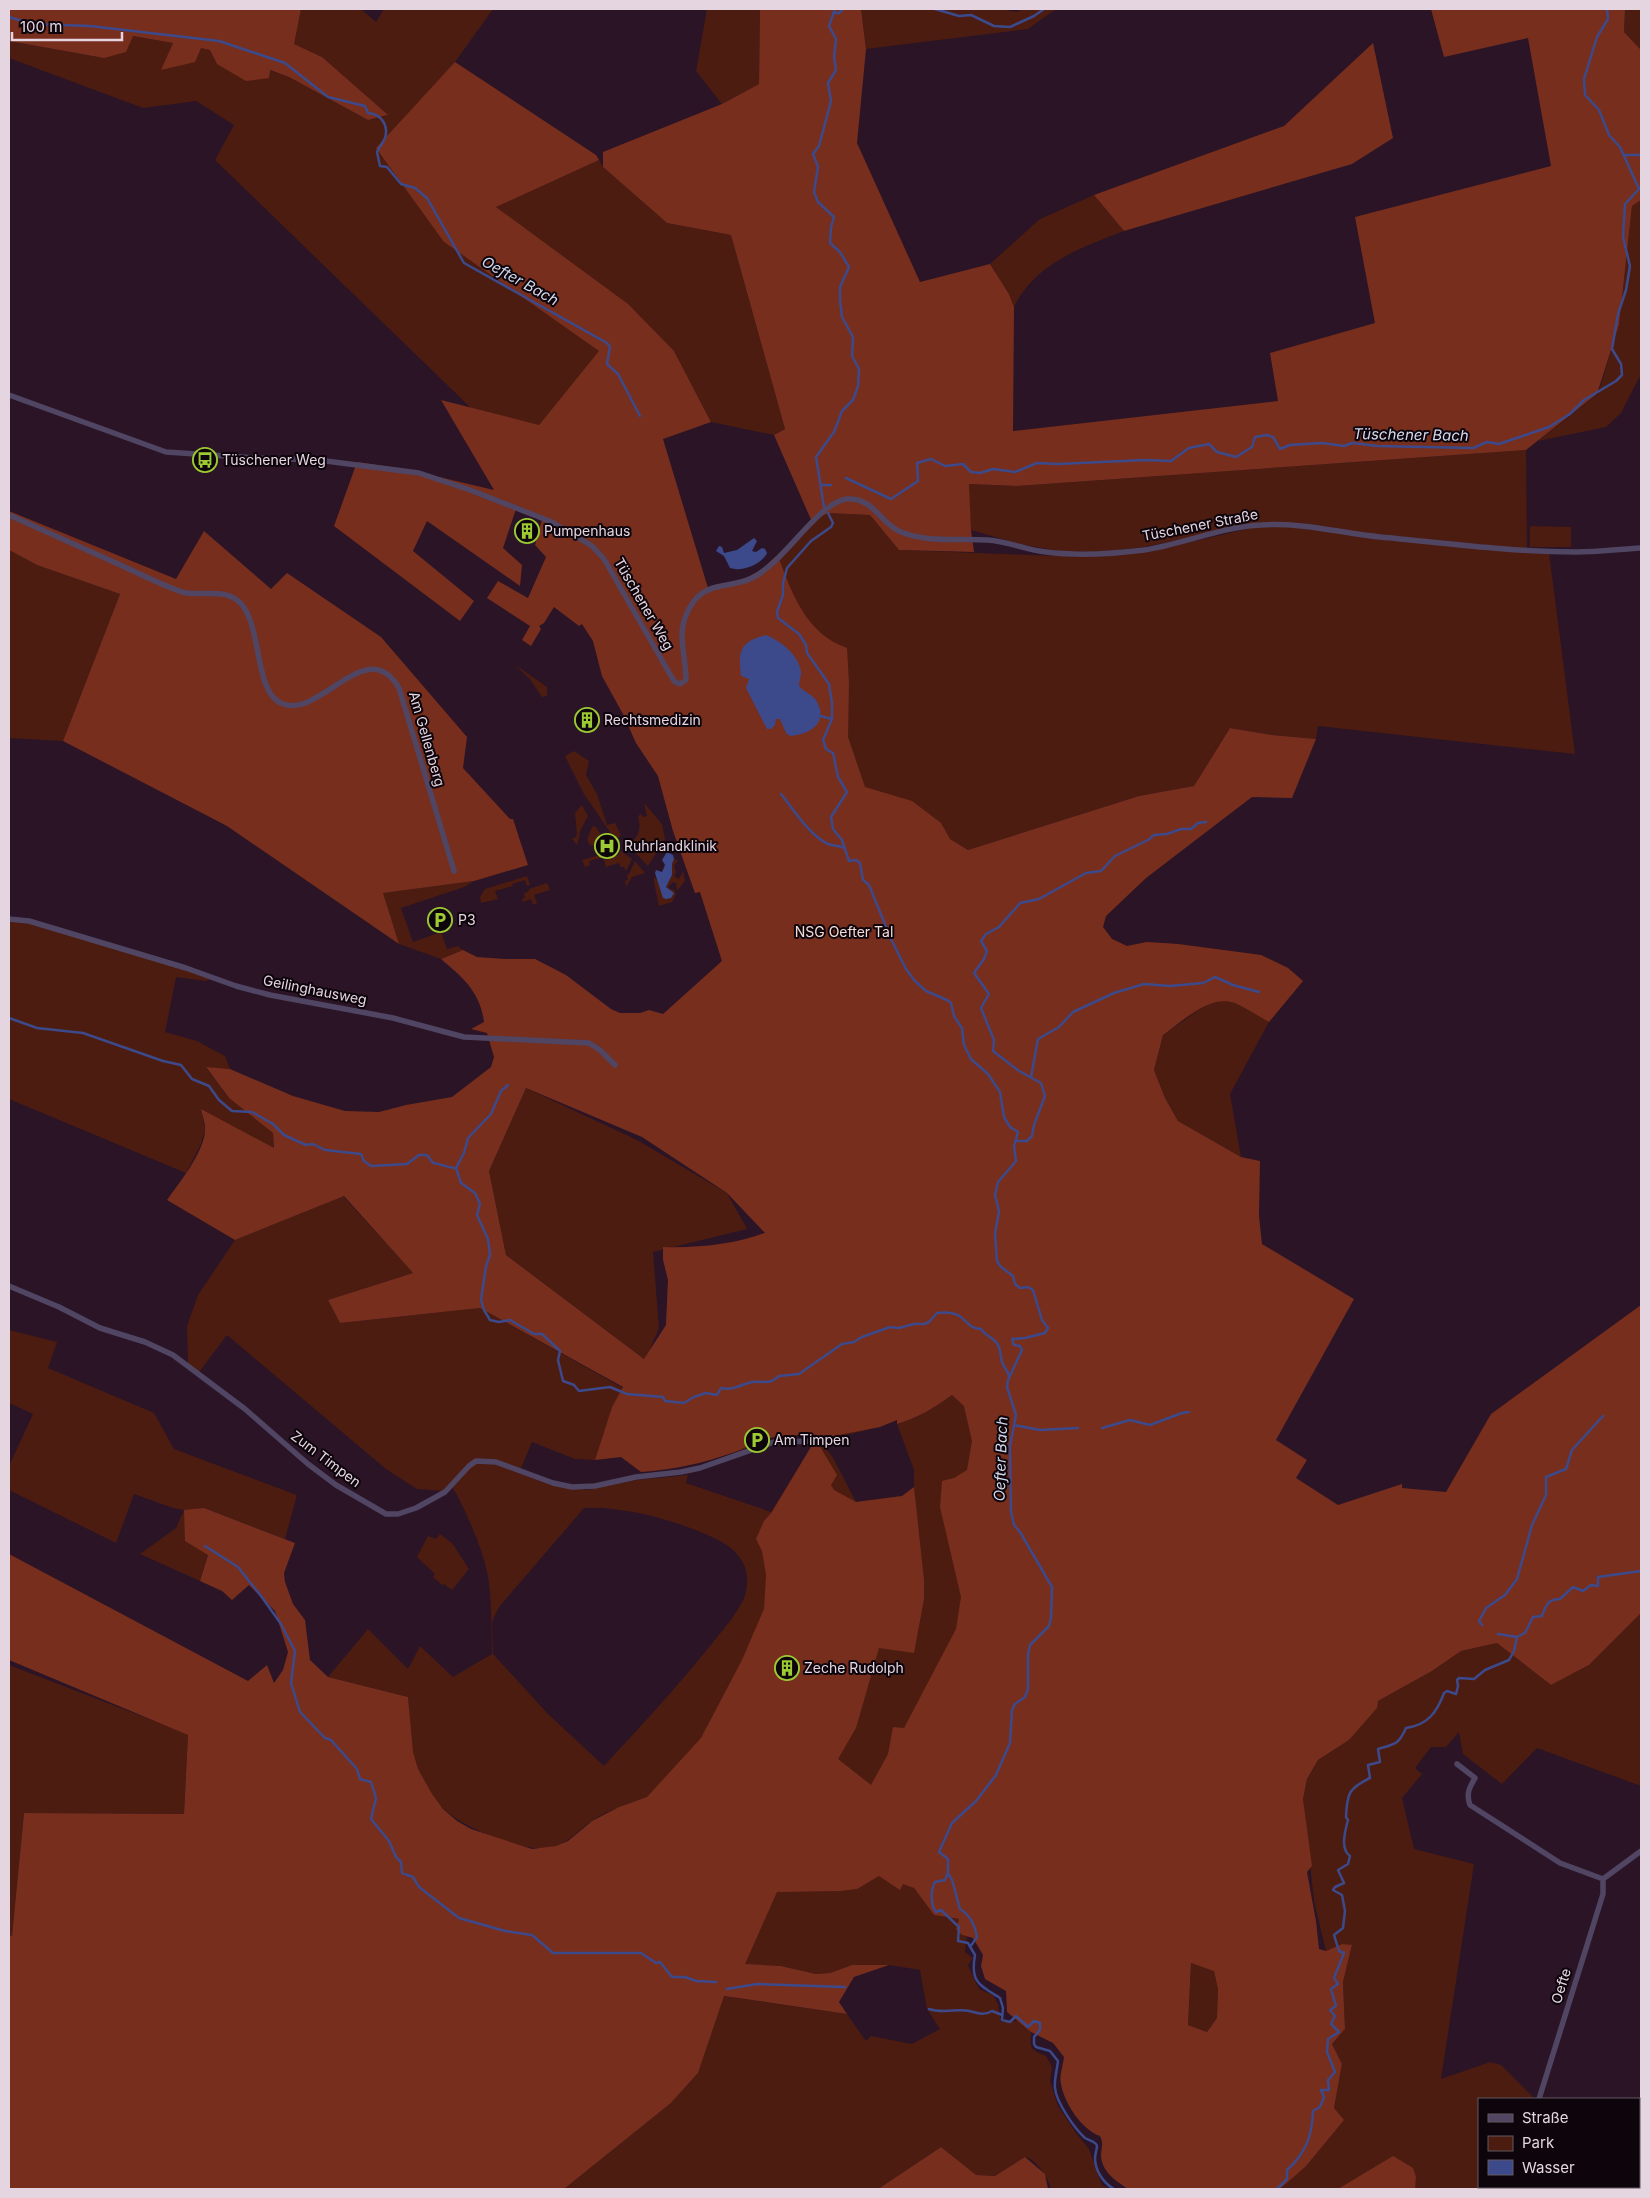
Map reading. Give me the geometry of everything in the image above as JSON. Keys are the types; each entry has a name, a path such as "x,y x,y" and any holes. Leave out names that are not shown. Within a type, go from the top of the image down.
{"street":[{"name":"Tüschener Weg","path":"9,395 166,452 318,460 419,473 470,490 545,519 592,546 604,559 671,676 675,682 680,684 686,680 681,641 682,625 689,609 699,595 707,589 742,582 767,570 811,524 836,502"},
{"name":"Tüschener Straße","path":"836,502 848,499 861,500 871,505 898,531 921,538 991,540 1028,550 1057,554 1144,550 1260,525 1283,525 1527,550 1578,552 1641,548"},
{"name":"Am Gellenberg","path":"9,515 180,591 225,595 238,600 249,615 262,672 269,689 277,701 283,704 303,703 354,675 367,670 380,670 389,675 399,688 454,871"},
{"name":"Geilinghausweg","path":"9,919 36,923 270,995 393,1018 464,1037 589,1043 597,1047 615,1065"},
{"name":"Zum Timpen","path":"9,1286 59,1307 100,1328 145,1342 173,1355 246,1409 308,1464 336,1485 386,1514 398,1514 416,1508 445,1492 469,1466 476,1462 496,1462 553,1483 572,1487 595,1486 636,1477 700,1468 774,1442 820,1441"},
{"path":"1457,1764 1475,1778 1469,1788 1467,1798 1470,1805 1560,1863 1602,1879 1641,1851"},
{"name":"Oefte","path":"1539,2098 1603,1894 1602,1879"}],"green space":[{"path":"9,9 301,9 294,44 322,57 388,115 368,120 289,77 270,70 269,78 246,81 217,64 210,50 201,48 195,62 161,70 173,43 133,36 126,52 104,58 9,41"},
{"path":"301,9 361,9 376,22 384,9 493,9 455,62 444,242 600,351 539,425 472,409 215,160 234,125 196,101 143,108 9,58 9,41 104,58 133,36 173,43 162,70 201,48 210,50 217,64 269,70 289,77 368,120 387,116 322,57 293,44"},
{"path":"707,9 760,9 759,84 722,104 696,71"},
{"path":"760,9 861,9 866,49 857,143 920,282 990,264 1009,294 1014,307 1013,431 1278,401 1270,353 1375,323 1355,217 1551,166 1528,38 1444,57 1431,9 1625,9 1624,32 1641,50 1641,200 1632,206 1619,325 1597,394 1526,450 1017,486 969,484 974,552 899,550 870,515 828,513 812,522 774,435 785,429 731,235 667,223 603,167 603,152 722,104 759,84"},
{"path":"861,9 1000,9 1017,12 1023,9 1056,9 1028,29 866,49"},
{"path":"1625,9 1641,9 1641,50 1624,32"},
{"path":"1373,43 1393,138 1352,164 1124,231 1094,195 1284,126"},
{"name":"NSG Oefter Tal","path":"455,62 596,155 599,160 496,207 628,304 674,351 711,422 663,439 708,588 745,579 779,559 790,587 803,612 821,633 833,642 847,648 849,684 848,737 865,787 912,801 941,823 950,839 968,850 1139,796 1194,786 1230,728 1272,735 1316,739 1292,798 1252,797 1146,878 1106,916 1103,927 1112,939 1127,946 1147,942 1178,944 1261,955 1288,968 1303,981 1269,1022 1235,1003 1225,1001 1206,1005 1197,1010 1163,1035 1154,1070 1165,1098 1178,1121 1241,1157 1260,1161 1259,1216 1262,1244 1354,1299 1276,1440 1307,1460 1296,1478 1338,1505 1402,1484 1402,1488 1446,1492 1491,1414 1641,1305 1641,1613 1589,1665 1551,1685 1497,1643 1461,1651 1432,1671 1378,1701 1377,1708 1349,1740 1318,1760 1307,1779 1303,1799 1312,1866 1307,1872 1319,1949 1326,1951 1342,1944 1352,1945 1343,1982 1345,2029 1332,2044 1342,2064 1334,2108 1344,2120 1306,2166 1280,2189 1128,2189 1119,2183 1104,2167 1101,2156 1102,2143 1100,2136 1093,2133 1081,2122 1066,2099 1061,2081 1064,2057 1053,2043 1031,2032 1007,2012 1006,1991 985,1979 981,1966 983,1955 973,1938 962,1935 956,1929 959,1919 934,1915 914,1888 903,1884 900,1890 879,1876 857,1889 777,1892 745,1964 781,1966 816,1974 830,1973 852,1965 889,1965 854,1977 839,2002 847,2014 724,1996 698,2073 671,2103 564,2189 9,2189 9,1935 12,1936 24,1813 184,1814 188,1735 9,1660 9,1554 248,1681 267,1665 274,1683 283,1670 288,1652 275,1611 249,1585 232,1600 222,1591 200,1581 208,1555 185,1541 184,1510 204,1508 295,1543 284,1573 285,1582 293,1604 305,1620 310,1660 328,1677 408,1697 413,1752 418,1769 443,1809 457,1821 471,1829 532,1849 556,1846 568,1841 592,1821 619,1807 647,1797 701,1738 742,1660 764,1609 766,1575 762,1551 756,1539 764,1521 772,1512 818,1435 791,1435 764,1439 710,1460 688,1466 653,1471 641,1472 621,1457 595,1460 612,1407 623,1387 480,1308 340,1323 328,1300 413,1273 344,1196 235,1240 167,1200 191,1166 201,1146 205,1123 201,1109 274,1148 273,1133 229,1098 206,1067 230,1069 293,1096 345,1111 379,1112 452,1097 491,1067 494,1057 487,1033 471,1029 484,1022 479,1002 463,979 441,959 463,950 477,957 535,959 566,975 611,1009 620,1013 640,1013 649,1010 663,1014 722,961 700,892 695,893 673,831 658,776 636,743 623,714 602,676 593,641 582,624 579,626 554,607 544,623 539,626 541,629 531,646 522,640 530,626 487,598 498,581 528,598 546,557 535,545 543,516 517,506 503,548 522,565 520,586 427,521 413,551 474,601 460,621 334,526 357,462 405,469 494,490 441,400 539,425 599,351 444,242 376,148","holes":["526,1088 642,1137 727,1193 765,1233 715,1245 663,1247 663,1260 668,1280 666,1325 644,1359 506,1255 489,1171","952,1395 964,1406 972,1441 967,1470 954,1478 942,1481 940,1507 961,1597 956,1629 904,1728 893,1727 888,1754 871,1785 838,1759 856,1728 879,1648 914,1653 924,1599 924,1580 914,1487 902,1496 856,1502 834,1490 831,1485 837,1475 819,1445 823,1438 880,1427 897,1420 897,1424 905,1422 926,1412","1191,1963 1214,1971 1218,1989 1217,2018 1207,2032 1188,2025"]},
{"path":"599,160 603,167 667,223 731,235 785,429 774,435 711,422 674,351 495,206"},
{"path":"1094,195 1124,231 1077,250 1047,268 1023,292 1014,307 1009,294 990,264 1040,219"},
{"path":"1641,200 1641,374 1621,413 1606,427 1538,441 1598,394 1619,325 1632,206"},
{"path":"1526,450 1527,549 1260,523 1144,547 1099,552 1059,551 1020,544 971,530 968,484 1017,486"},
{"path":"9,511 176,579 204,531 271,589 287,573 381,637 467,737 463,768 510,819 513,819 528,865 474,881 383,893 399,944 227,826 63,741 120,594 37,565 9,550"},
{"name":"NSG Oefter Tal","path":"828,513 870,515 899,550 1059,556 1097,555 1182,544 1260,526 1282,526 1549,553 1575,754 1318,726 1316,739 1272,735 1230,728 1194,786 1139,796 968,850 951,840 957,879 1172,858 1146,878 1106,916 1103,927 1112,939 1127,946 1147,942 1178,944 1261,955 1288,968 1303,981 1269,1022 1230,1094 1241,1157 1178,1121 1165,1098 1154,1070 1163,1035 1199,1010 1061,1097 907,1885 914,1888 934,1915 959,1919 962,1935 967,1937 965,1952 973,1958 968,1965 979,1989 993,1995 998,2004 1001,2022 1020,2021 1031,2032 1032,2048 1046,2056 1052,2067 1050,2081 1058,2106 1089,2149 1102,2185 1110,2189 1051,2189 1042,2170 1026,2157 995,2176 975,2175 941,2147 878,2189 564,2189 671,2103 698,2073 723,1996 847,2014 866,2041 871,2036 912,2044 940,2029 927,2009 920,1970 889,1965 852,1965 830,1973 816,1974 781,1966 745,1965 645,1798 599,1816 571,1838 561,1844 548,1848 533,1848 519,1845 481,1832 454,1817 443,1808 433,1797 418,1771 410,1733 408,1697 328,1677 368,1629 408,1669 420,1646 453,1677 492,1654 491,1605 488,1576 479,1544 456,1493 452,1487 444,1491 417,1489 386,1469 227,1335 199,1372 188,1364 187,1326 198,1295 235,1240 343,1196 413,1273 328,1300 340,1323 480,1308 623,1388 612,1407 595,1460 575,1459 532,1442 519,1473 551,1485 586,1490 637,1480 688,1475 686,1483 771,1512 817,1438 832,1456 856,1502 902,1496 914,1487 914,1470 897,1424 926,1412 952,1395 962,1404 954,1389 898,1419 868,1430 831,1436 782,1436 760,1430 745,1449 702,1462 644,1359 506,1255 489,1171 526,1088 637,1140 727,1193 747,1229 653,1252 659,1328 648,1354 666,1325 668,1280 717,1244 742,1241 765,1233 700,981 722,961 700,892 695,893 673,831 658,776 636,743 623,714 602,676 593,641 582,624 568,618 569,590 670,676 736,581 755,576 812,522","holes":["584,1508 598,1508 657,1517 716,1539 738,1555 743,1563 747,1582 746,1593 742,1602 726,1626 671,1692 604,1766 548,1714 493,1654 492,1622 499,1607"]},
{"path":"1530,526 1571,527 1571,547 1530,547"},
{"path":"9,550 37,565 120,594 63,741 9,738"},
{"path":"514,664 547,687 547,696 542,697 530,679"},
{"path":"574,751 589,761 586,775 597,794 607,825 615,823 621,835 618,838 612,835 584,794 565,756"},
{"path":"644,803 662,824 665,839 648,866 628,845 639,832 638,816 641,814 643,817 647,816"},
{"path":"582,805 588,816 579,833 577,845 572,839 577,834 575,813"},
{"path":"595,826 602,836 600,843 595,846 590,845 587,840 592,827"},
{"path":"610,846 619,849 616,854 589,861 590,865 585,867 582,860 600,855"},
{"path":"621,851 632,859 626,871 619,863 606,867 604,860 618,855"},
{"path":"674,859 678,860 674,866 676,872 674,876 679,879 683,871 685,881 677,891 676,883 673,882 668,887 674,890 676,894 672,902 659,906 654,877 667,889 666,887 672,875"},
{"path":"635,861 645,873 632,877 626,887 627,875"},
{"path":"527,876 530,885 527,886 525,880 512,884 513,886 495,891 498,899 481,903 480,897 485,889"},
{"path":"474,881 464,887 401,908 413,942 441,932 447,949 458,946 463,950 441,959 399,944 382,893"},
{"path":"547,883 550,890 534,895 537,903 533,905 531,899 523,902 524,894 529,889"},
{"path":"9,917 215,977 206,981 176,977 165,1032 197,1041 225,1056 230,1069 206,1068 229,1098 273,1133 274,1149 201,1110 205,1129 201,1144 186,1173 9,1099"},
{"path":"9,1330 57,1342 48,1368 154,1413 174,1449 297,1495 285,1539 204,1508 208,1554 200,1581 140,1554 176,1528 184,1510 134,1494 116,1543 9,1490 9,1466 33,1414 9,1403"},
{"path":"440,1534 452,1543 469,1569 452,1590 444,1584 442,1585 433,1577 435,1574 417,1557 428,1536 436,1539"},
{"path":"1641,1613 1641,1786 1537,1748 1502,1784 1463,1754 1459,1732 1446,1747 1431,1747 1415,1768 1422,1774 1402,1798 1414,1849 1474,1864 1441,2079 1490,2062 1501,2065 1534,2098 1478,2098 1478,2188 1480,2188 1478,2189 1282,2189 1334,2108 1342,2064 1332,2044 1345,2029 1343,1982 1352,1946 1342,1944 1326,1951 1314,1901 1303,1799 1307,1779 1318,1760 1349,1740 1378,1701 1432,1671 1461,1651 1497,1643 1551,1685 1589,1665"},
{"path":"9,1665 188,1734 184,1814 24,1813 12,1936 9,1935"},
{"path":"1191,1963 1214,1970 1218,1989 1217,2018 1207,2032 1188,2025"},
{"path":"941,2147 976,2175 995,2176 1025,2157 1045,2174 1048,2189 878,2189"},
{"path":"1393,2156 1413,2168 1416,2177 1415,2189 1338,2189"}],"water":[{"path":"754,538 757,541 752,551 756,552 762,548 767,553 760,561 751,566 740,569 730,568 724,556 716,551 719,546 722,547 724,553 737,550"},
{"path":"766,635 778,641 793,654 800,666 800,687 815,699 820,709 821,716 819,722 804,733 790,736 786,733 780,719 776,719 775,725 771,729 767,729 746,688 749,679 741,676 740,660 743,648 751,641"},
{"path":"667,852 673,855 674,859 672,875 666,887 674,893 671,898 666,899 663,898 655,873 656,870 662,872 665,865 662,860"}],"waterway":[{"name":"Oefter Bach","path":"824,507 816,457 834,432 842,411 853,400 858,386 859,369 852,356 853,337 842,317 840,299 840,287 849,267 840,252 830,243 834,217 818,202 814,192 818,167 813,154 819,146 831,101 828,83 836,70 834,57 836,39 829,26 835,9"},
{"path":"834,13 839,13 843,9"},
{"path":"935,9 959,16 971,15 994,26 1010,27 1034,16 1044,9"},
{"name":"Tüschener Bach","path":"846,478 891,499 918,481 917,463 931,459 945,466 963,464 971,472 980,473 993,469 1015,472 1037,463 1171,461 1189,448 1209,444 1217,452 1236,457 1252,447 1255,437 1267,435 1273,437 1280,449 1290,445 1322,443 1344,446 1352,443 1378,446 1473,448 1487,442 1499,444 1549,427 1570,414 1584,400 1616,381 1622,375 1621,364 1612,349 1618,314 1626,290 1630,266 1623,237 1625,204 1639,189 1620,147 1609,135 1599,110 1585,95 1584,79 1597,37 1608,19 1607,9"},
{"name":"Oefter Bach","path":"9,17 32,24 90,26 219,41 285,63 328,97 365,106 368,113 380,118 385,125 385,138 377,152 380,166 387,167 401,184 415,188 427,198 464,263 607,343 610,347 607,364 618,374 640,416"},
{"path":"1624,155 1641,155"},
{"name":"Tüschener Bach","path":"821,485 831,485"},
{"name":"Oefter Bach","path":"828,513 833,523 831,527 811,541 787,568 783,583 783,595 777,612 778,618 799,634 806,645 807,653 829,684 832,719 823,740 826,749 833,753 838,777 847,792 831,817 833,829 842,840 849,861 856,860 860,863 863,880 869,885 891,939 906,969 926,991 951,1003 954,1016 962,1028 964,1045 971,1059 988,1074 1000,1092 1004,1117 1010,1127 1018,1132 1014,1146 1016,1161 998,1182 995,1195 999,1211 995,1234 997,1261 1001,1267 1013,1276 1015,1284 1020,1288 1028,1287 1033,1290 1042,1320 1048,1328 1045,1333 1012,1339 1014,1345 1020,1346 1022,1350 1008,1380 1007,1387 1016,1415 1010,1446 1011,1511 1014,1525 1052,1587 1051,1618 1049,1626 1030,1645 1028,1655 1028,1689 1025,1697 1015,1704 1012,1710 1010,1743 996,1775 976,1801 952,1823 939,1852 948,1859 948,1873 945,1880 935,1882 932,1901 936,1912 941,1910 959,1927 958,1941 968,1943 975,1955 975,1977 982,1986 1000,1998 1003,2008 1002,2020 1010,2022 1016,2016 1028,2027 1034,2021 1040,2023 1040,2030 1034,2037 1034,2044 1036,2047 1050,2051 1058,2061 1055,2078 1056,2094 1071,2122 1085,2138 1097,2145 1095,2163 1098,2172 1103,2180 1114,2189"},
{"path":"820,716 832,719"},
{"path":"781,794 814,835 828,844 844,848"},
{"path":"1016,1141 1027,1141 1032,1136 1045,1096 1041,1083 1019,1071 993,1051 994,1040 981,1008 989,994 974,973 987,951 981,941 986,934 999,927 1020,903 1039,899 1086,873 1101,871 1115,856 1148,840 1154,835 1167,834 1181,829 1191,829 1198,823 1206,822"},
{"path":"1031,1077 1038,1039 1059,1027 1073,1012 1114,993 1144,984 1170,986 1203,983 1215,977 1233,985 1259,992"},
{"path":"9,1018 37,1028 83,1033 163,1061 181,1065 192,1079 209,1086 219,1100 232,1111 252,1112 273,1124 284,1135 306,1145 313,1144 325,1150 361,1154 364,1161 371,1166 407,1164 419,1155 427,1155 433,1163 456,1168 461,1183 475,1193 480,1204 477,1215 488,1239 490,1255 486,1266 481,1300 484,1310 490,1320 499,1322 510,1320 534,1334 542,1334 560,1351 558,1360 563,1381 574,1385 579,1391 610,1387 627,1394 663,1397 665,1401 684,1403 706,1393 717,1395 721,1388 734,1388 752,1382 769,1382 779,1376 799,1374 842,1344 854,1342 862,1337 890,1327 899,1328 914,1324 924,1324 929,1322 937,1313 947,1312 960,1316 970,1326 981,1329 996,1342 1002,1362 1009,1376"},
{"path":"456,1168 464,1153 468,1138 491,1114 501,1091 508,1085"},
{"path":"1102,1428 1130,1420 1150,1425 1189,1412"},
{"path":"1482,1625 1479,1621 1486,1608 1505,1595 1517,1579 1532,1525 1546,1495 1546,1477 1566,1469 1572,1450 1603,1416"},
{"path":"1014,1425 1040,1430 1078,1428"},
{"path":"205,1546 238,1567 281,1624 295,1651 291,1683 300,1712 325,1738 331,1740 357,1769 360,1779 371,1782 376,1798 371,1819 389,1841 396,1857 401,1862 402,1873 413,1877 419,1887 459,1918 505,1931 532,1935 553,1953 641,1953 656,1963 660,1962 672,1977 716,1982"},
{"path":"1277,2189 1287,2179 1287,2170 1294,2164 1307,2144 1313,2111 1320,2107 1324,2097 1321,2090 1329,2090 1328,2080 1335,2072 1327,2052 1328,2039 1339,2032 1331,2024 1335,2016 1330,2010 1336,2006 1331,1989 1338,1984 1334,1978 1344,1953 1339,1951 1334,1935 1343,1928 1345,1911 1342,1895 1333,1890 1344,1883 1338,1870 1348,1864 1350,1856 1344,1844 1348,1820 1346,1817 1347,1802 1350,1792 1353,1788 1370,1778 1368,1765 1380,1762 1378,1749 1398,1741 1406,1728 1426,1721 1435,1712 1444,1693 1447,1691 1456,1694 1457,1680 1459,1678 1474,1679 1485,1670 1509,1660 1514,1651 1517,1637 1525,1633 1533,1617 1542,1616 1550,1601 1560,1599 1573,1587 1583,1591 1591,1585 1598,1586 1598,1577 1641,1571"},
{"path":"1498,1634 1517,1637"},
{"path":"948,1873 952,1880 960,1909 969,1917 975,1928 977,1937 970,1947"},
{"path":"727,1989 757,1984 845,1987"},
{"path":"929,2009 940,2011 965,2010 983,2014 992,2011 1002,2015"}],"place":[{"name":"Tüschener Weg","path":"205,460"},
{"name":"Pumpenhaus","path":"527,531"},
{"name":"Rechtsmedizin","path":"587,720"},
{"name":"Ruhrlandklinik","path":"607,846"},
{"name":"P3","path":"440,920"},
{"name":"Am Timpen","path":"757,1440"},
{"name":"Zeche Rudolph","path":"787,1668"}]}
